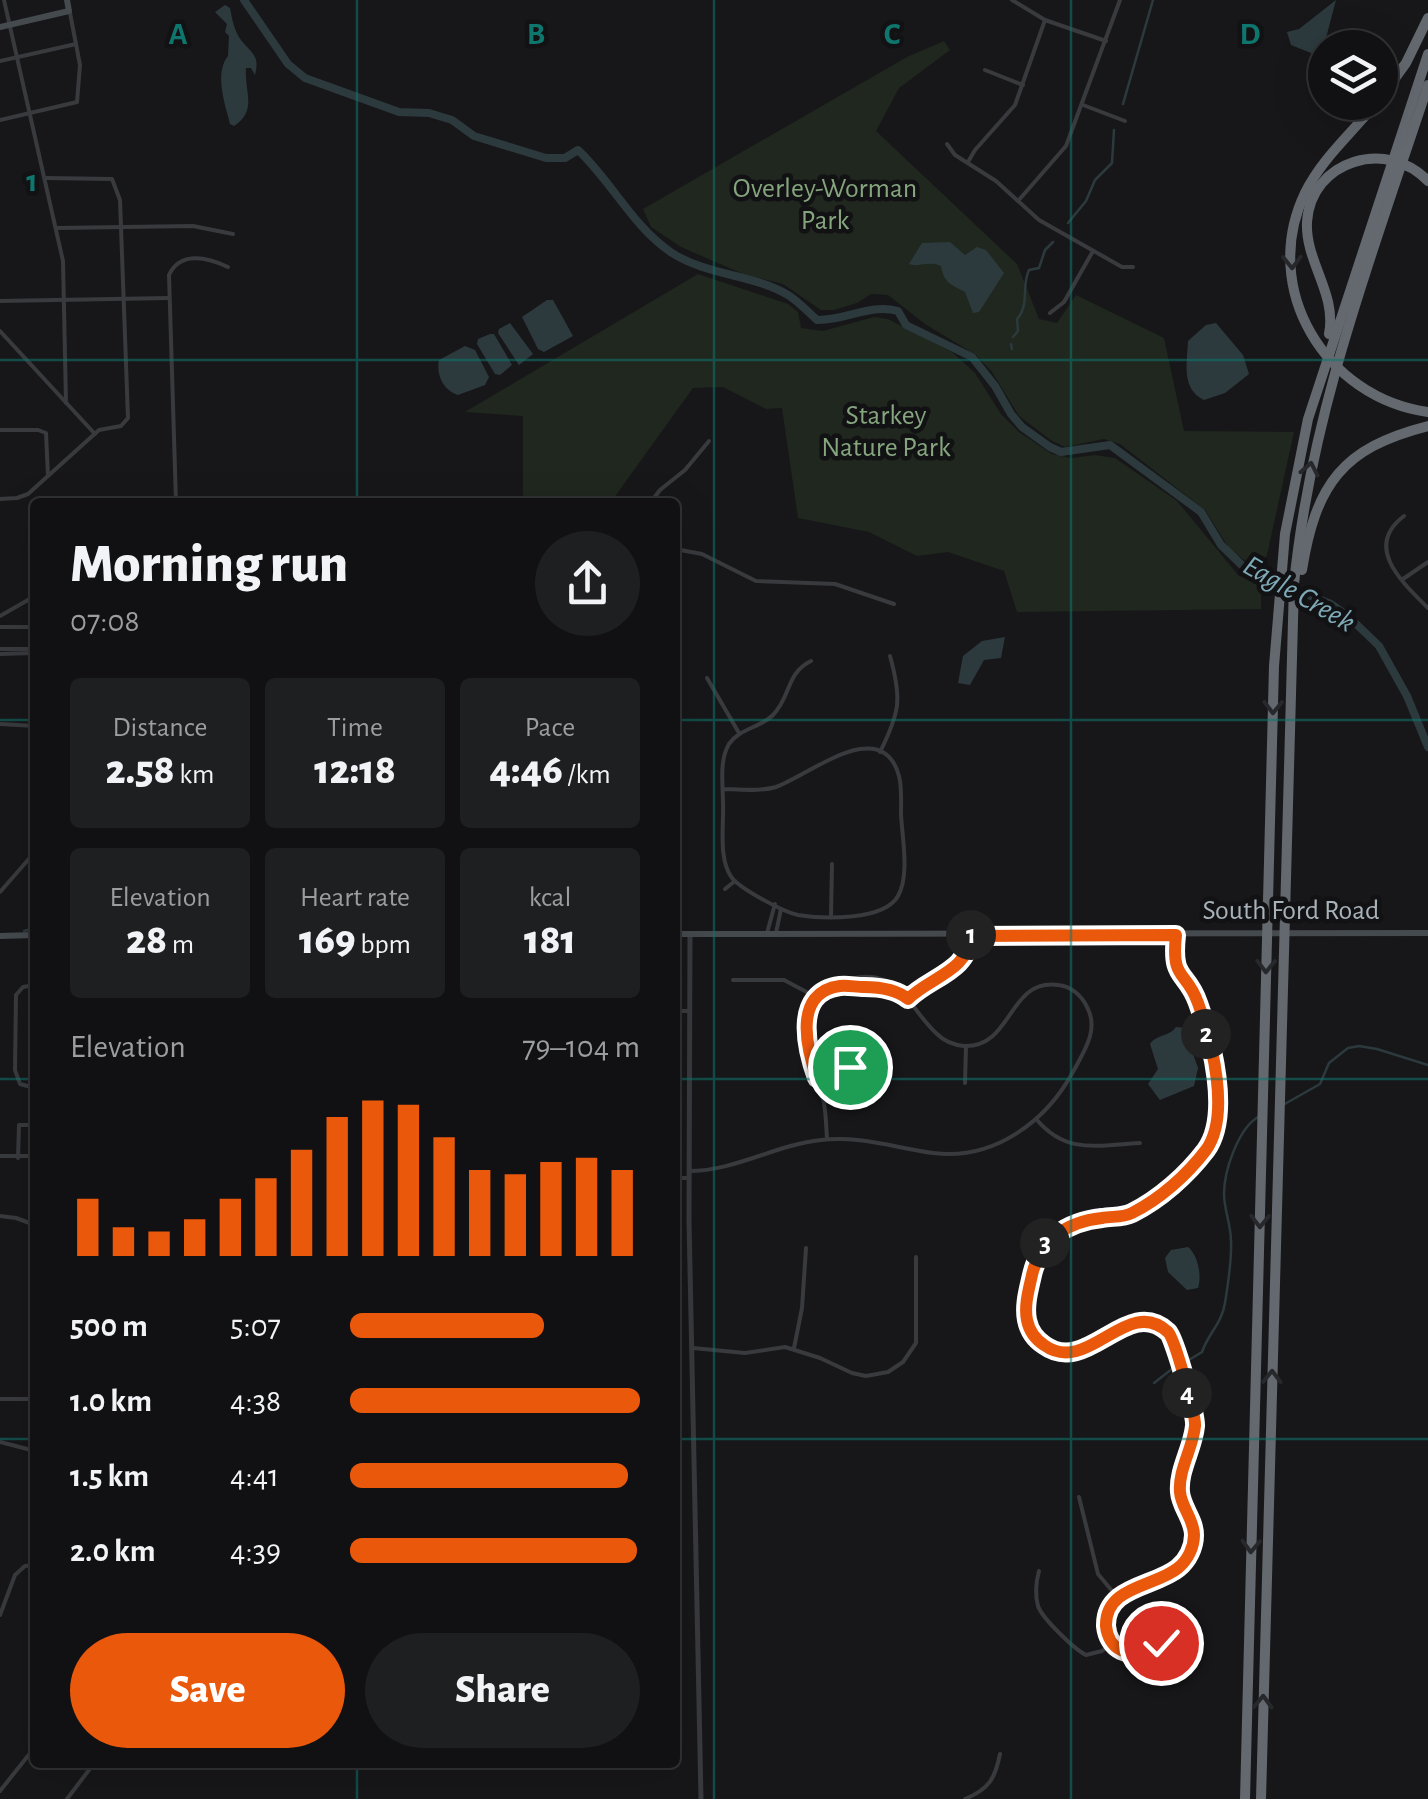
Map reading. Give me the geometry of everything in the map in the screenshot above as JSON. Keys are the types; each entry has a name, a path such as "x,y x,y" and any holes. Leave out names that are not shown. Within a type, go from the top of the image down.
{"highway":[{"path":"1398,74 1428,18"},
{"path":"1319,379 1428,54"},
{"path":"1261,1799 1293,623 1310,473 1327,396 1428,85"},
{"path":"1362,120 1315,175 1295,222 1290,253 1293,289 1315,342 1346,376 1377,397 1428,412"},
{"path":"1245,1799 1276,616 1295,476 1331,315 1308,240 1310,208 1318,188 1334,172 1359,160 1381,157 1413,168 1428,181"},
{"path":"1299,567 1312,518 1337,475 1376,444 1428,426"}],"main road":[{"path":"0,27 70,11 67,0"},
{"name":"South Ford Road","path":"680,934 1428,933"},
{"path":"0,936 30,935"}],"street":[{"path":"4,0 63,261 66,403"},
{"path":"1012,0 1045,20 1106,40"},
{"path":"1018,201 1066,146 1120,0"},
{"path":"0,120 78,102 80,65 70,11"},
{"path":"968,163 974,150 1009,115 1045,20"},
{"path":"0,61 76,44"},
{"path":"985,70 1023,85"},
{"path":"1083,105 1125,121"},
{"path":"947,144 1040,221 1122,266 1133,267"},
{"path":"0,499 22,497 102,428 124,424 128,418 120,200 112,179 45,178"},
{"path":"56,228 193,226 234,234"},
{"path":"1050,313 1064,302 1092,251"},
{"path":"176,498 169,276 178,262 194,258 228,266"},
{"path":"0,301 169,298"},
{"path":"0,331 95,434"},
{"path":"0,430 46,433 48,476"},
{"path":"655,498 709,440"},
{"path":"1404,516 1393,524 1385,545 1391,566 1428,608"},
{"path":"680,550 702,554 756,580 835,584 894,604"},
{"path":"1402,580 1428,562"},
{"path":"0,616 30,599"},
{"path":"0,627 30,627"},
{"path":"0,651 30,651"},
{"path":"880,752 900,702 890,656"},
{"path":"723,789 770,789 848,751 863,748 880,752 893,763 899,777 903,876 894,901 878,913 801,915 735,881 724,859 723,789 724,754 739,734 771,716 795,671 811,661"},
{"path":"707,678 739,734"},
{"path":"0,724 30,726"},
{"path":"0,892 30,858"},
{"path":"832,864 832,915"},
{"path":"725,889 735,881"},
{"path":"772,933 775,904"},
{"path":"772,933 781,908"},
{"path":"690,934 689,1174 701,1799"},
{"path":"1158,1652 1124,1652 1112,1643 1106,1620 1118,1598 1178,1568 1188,1558 1193,1544 1192,1525 1180,1491 1195,1422 1178,1350 1164,1329 1140,1323 1125,1326 1082,1351 1060,1352 1034,1336 1027,1322 1026,1307 1036,1257 1048,1240 1062,1230 1094,1219 1131,1214 1176,1182 1215,1134 1220,1112 1218,1091 1198,1002 1175,965 1176,935"},
{"path":"951,969 960,950 960,936"},
{"path":"908,999 966,955 970,936"},
{"path":"680,1177 721,1169 789,1145 826,1139 860,1140 950,1154 1000,1143 1036,1120 1056,1101 1088,1043 1092,1022 1082,998 1066,986 1038,986 1019,1000 993,1038 966,1046 940,1037 889,982 875,977 851,978 818,998 805,1033 824,1106 826,1139"},
{"path":"733,980 784,980 818,998"},
{"path":"30,986 16,995 18,1081 30,1087"},
{"path":"838,986 900,992"},
{"path":"680,1011 688,1011"},
{"path":"965,1083 966,1046"},
{"path":"817,1078 863,1064 886,1073"},
{"path":"1036,1120 1049,1134 1071,1144 1140,1143"},
{"path":"18,1158 19,1126 30,1125"},
{"path":"0,1156 30,1157"},
{"path":"0,1216 30,1224"},
{"path":"794,1348 802,1308 806,1248"},
{"path":"693,1348 745,1354 774,1347 794,1348 866,1376 888,1372 903,1362 916,1339 916,1257"},
{"path":"0,1399 30,1399"},
{"path":"0,1442 30,1450"},
{"path":"1079,1497 1098,1574 1118,1598"},
{"path":"0,1615 15,1575 30,1566"},
{"path":"1038,1572 1040,1610 1070,1645 1086,1655 1102,1651 1112,1643"},
{"path":"0,1790 30,1753"},
{"path":"964,1799 995,1778 1000,1754"},
{"path":"67,1799 90,1768"}],"green space":[{"name":"Overley-Worman Park","path":"944,41 950,50 899,88 876,131 1017,264 1039,319 1057,323 1076,295 1164,338 1184,431 1294,432 1267,555 1258,571 1229,548 1205,510 1120,444 1104,439 1065,447 1052,441 1019,416 992,372 976,355 925,324 888,295 871,294 857,303 821,310 783,284 743,274 681,247 651,227 643,209 907,57"},
{"name":"Starkey Nature Park","path":"698,274 788,304 798,312 801,328 823,331 874,317 888,319 952,352 975,373 1001,414 1019,432 1052,454 1115,458 1177,501 1239,576 1261,582 1261,609 1017,612 1004,571 948,552 917,556 869,532 798,518 782,408 766,409 723,387 693,388 614,498 523,498 523,416 465,412"}],"shaded area":[{"path":"1336,0 1328,30 1308,30 1308,52 1291,45 1287,32 1299,29"},
{"path":"225,5 256,63 255,75 251,68 246,68 248,107 234,126 230,124 221,80 228,56 227,24 215,12"},
{"path":"950,242 965,255 977,247 986,250 1004,273 979,312 973,313 965,292 949,282 941,266 909,264 922,243"},
{"path":"553,300 573,336 544,352 538,349 522,317"},
{"path":"510,323 533,354 519,365 498,333"},
{"path":"1216,323 1243,355 1249,374 1225,393 1204,400 1189,382 1188,341 1206,325"},
{"path":"494,334 512,365 500,375 495,374 477,344 478,339"},
{"path":"465,346 475,350 489,377 485,385 458,395 442,381 439,360"},
{"path":"1005,637 1001,658 984,660 970,685 958,683 963,656 982,641"},
{"path":"1176,1027 1184,1028 1198,1068 1194,1086 1160,1100 1148,1084 1158,1069 1150,1044"},
{"path":"1188,1247 1197,1260 1200,1278 1198,1288 1187,1290 1168,1272 1165,1258 1171,1250"}],"waterway":[{"name":"Eagle Creek","path":"244,0 288,64 305,78 399,112 429,113 452,120 474,136 546,158 565,158 578,150 646,230 686,261 774,288 792,297 817,320 877,309 898,311 906,325 972,357 1022,427 1050,447 1061,452 1110,445 1201,512 1221,545 1248,571 1331,604 1348,616 1379,646 1407,696 1428,747"},
{"path":"1123,104 1153,0"},
{"path":"1068,223 1086,201 1095,180 1112,163 1114,130"},
{"path":"1013,337 1018,331 1017,319 1023,308 1029,270 1039,268 1045,250 1053,242"},
{"path":"1011,344 1012,349"},
{"path":"24,931 30,929"},
{"path":"1283,1105 1320,1084 1329,1063 1348,1048 1377,1049 1428,1065"},
{"path":"1184,1363 1202,1352 1223,1310 1231,1248 1224,1200 1226,1174 1238,1141 1258,1117"},
{"path":"1154,1383 1177,1365"}],"route":[{"path":"850,1067 817,1078 805,1042 812,1008 818,998 838,986 879,987 900,992 908,999 957,966 968,951 970,936 1176,935 1175,965 1198,1002 1220,1099 1215,1134 1176,1182 1131,1214 1094,1219 1062,1230 1048,1240 1036,1257 1026,1307 1027,1322 1034,1336 1060,1352 1088,1349 1134,1323 1158,1326 1176,1344 1195,1422 1180,1491 1194,1532 1193,1544 1188,1558 1178,1568 1116,1600 1106,1620 1112,1643 1124,1652 1150,1654 1158,1652 1161,1643"}]}
